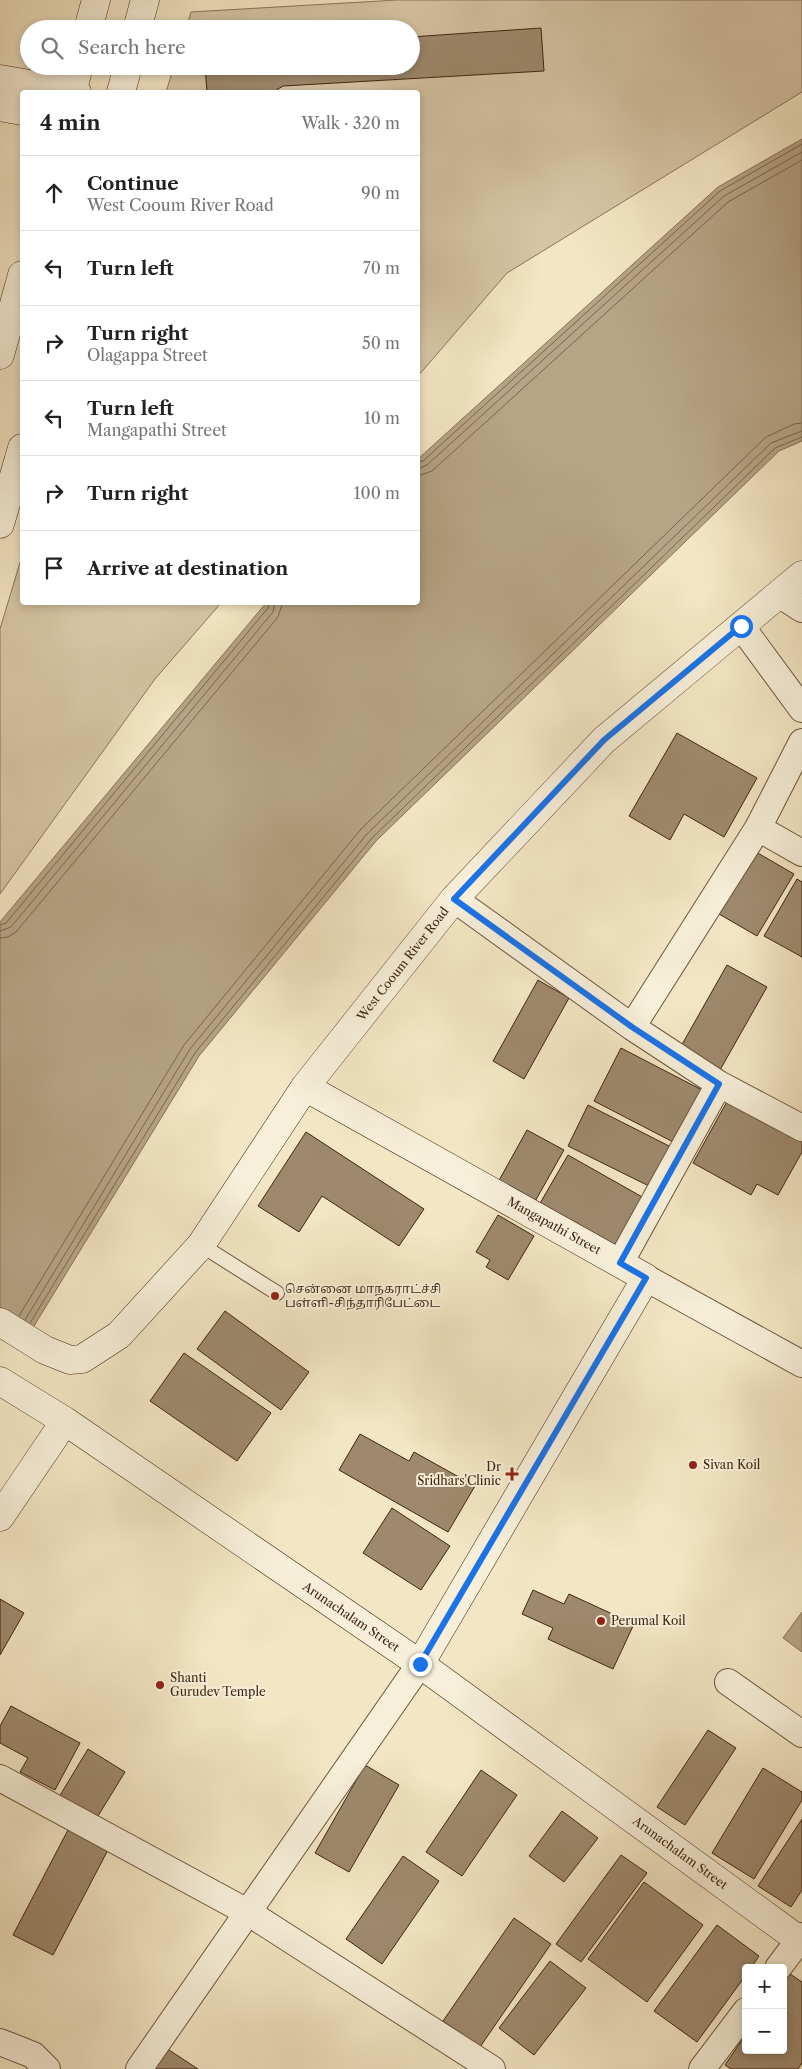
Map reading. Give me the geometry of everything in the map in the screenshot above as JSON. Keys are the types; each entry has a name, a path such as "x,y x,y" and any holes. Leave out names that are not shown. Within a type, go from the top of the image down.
{"main road":[{"path":"139,20 145,0"},
{"path":"91,20 96,1"},
{"path":"122,90 126,75"},
{"path":"0,79 75,86"},
{"path":"0,107 20,111"},
{"path":"0,355 20,282"},
{"path":"0,524 20,455"},
{"name":"West Cooum River Road","path":"6,1327 45,1350 70,1360 82,1359 119,1335 201,1245 305,1087 454,899 604,740 802,575"},
{"name":"Mangapathi Street","path":"305,1087 646,1278"},
{"path":"420,1664 646,1278"},
{"name":"Arunachalam Street","path":"7,1386 64,1421 420,1664 801,1939"},
{"path":"0,1517 64,1421"}],"street":[{"path":"779,594 802,609"},
{"path":"741,626 802,709"},
{"path":"632,1027 758,828 802,742"},
{"path":"758,828 802,853"},
{"path":"454,899 632,1027 719,1084 802,1128"},
{"path":"620,1263 719,1084"},
{"name":"Mangapathi Street","path":"646,1278 802,1364"},
{"path":"139,2069 420,1664"},
{"path":"728,1682 802,1734"},
{"path":"0,1778 249,1913 492,2069"},
{"path":"781,1964 801,1939"},
{"path":"702,2069 742,2016"},
{"path":"0,2042 33,2055 46,2068"}],"lane":[{"path":"201,1245 277,1294"}],"shaded area":[{"path":"397,0 802,0 802,92 507,273 420,374 420,90 167,90 171,75 420,75 420,20 189,20 191,12"},
{"path":"20,563 20,605 219,605 155,679 0,894 0,629"}],"water":[{"path":"802,139 802,441 779,451 376,841 199,1056 23,1344 0,1371 0,922 264,605 420,605 420,457 718,187"},
{"path":"802,1612 802,1652 783,1638"}],"pier":[{"path":"0,1328 25,1345 0,1373"}],"building":[{"path":"541,28 544,71 283,86 276,90 207,90 206,75 420,75 420,36"},
{"path":"677,733 757,778 724,837 684,814 670,840 629,816"},
{"path":"756,852 794,874 757,936 719,914"},
{"path":"797,879 802,882 802,957 764,936"},
{"path":"727,965 767,987 720,1070 680,1048"},
{"path":"538,980 569,998 524,1079 493,1061"},
{"path":"621,1048 704,1091 677,1144 594,1101"},
{"path":"729,1098 802,1137 802,1152 778,1195 757,1184 751,1195 693,1163"},
{"path":"588,1105 671,1147 651,1187 568,1146"},
{"path":"527,1130 564,1150 533,1205 497,1184"},
{"path":"306,1132 424,1209 399,1246 322,1196 299,1232 258,1206"},
{"path":"568,1155 644,1198 616,1249 539,1205"},
{"path":"498,1215 534,1236 508,1280 486,1267 490,1260 476,1252"},
{"path":"225,1311 309,1372 281,1410 197,1349"},
{"path":"184,1353 271,1413 237,1461 150,1401"},
{"path":"360,1434 409,1461 414,1452 475,1486 448,1532 339,1470"},
{"path":"392,1508 450,1546 421,1590 363,1553"},
{"path":"533,1590 564,1604 569,1594 634,1624 613,1669 548,1639 553,1628 522,1614"},
{"path":"0,1599 24,1613 0,1655"},
{"path":"11,1706 80,1743 55,1790 20,1772 28,1758 0,1743 0,1726"},
{"path":"708,1730 736,1748 685,1825 657,1807"},
{"path":"88,1749 125,1772 93,1824 56,1802"},
{"path":"365,1765 399,1785 349,1872 315,1853"},
{"path":"763,1768 802,1792 802,1800 754,1879 712,1853"},
{"path":"481,1770 517,1795 462,1876 426,1852"},
{"path":"562,1811 598,1838 564,1882 529,1856"},
{"path":"802,1819 802,1890 791,1907 758,1886"},
{"path":"69,1828 109,1848 53,1955 13,1935"},
{"path":"621,1855 647,1873 581,1962 556,1944"},
{"path":"403,1856 439,1881 382,1964 346,1939"},
{"path":"644,1882 703,1925 647,2002 588,1959"},
{"path":"514,1918 551,1944 480,2047 443,2021"},
{"path":"717,1925 759,1956 754,1964 742,1964 742,1980 697,2042 654,2011"},
{"path":"550,1961 586,1988 534,2055 499,2028"},
{"path":"787,1972 802,1982 802,2063 798,2069 731,2069 725,2065 742,2040 742,2054 787,2054"},
{"path":"166,2048 198,2069 152,2069"}],"place":[{"name":"சென்னை மாநகராட்ச்சி பள்ளி-சிந்தாரிபேட்டை","path":"275,1296"},
{"name":"Sivan Koil","path":"693,1465"},
{"name":"Dr Sridhars'Clinic","path":"512,1474"},
{"name":"Perumal Koil","path":"601,1621"},
{"name":"Shanti Gurudev Temple","path":"160,1685"}],"route":[{"path":"420,1664 646,1278 620,1263 719,1084 632,1027 454,899 604,740 741,626"}]}
